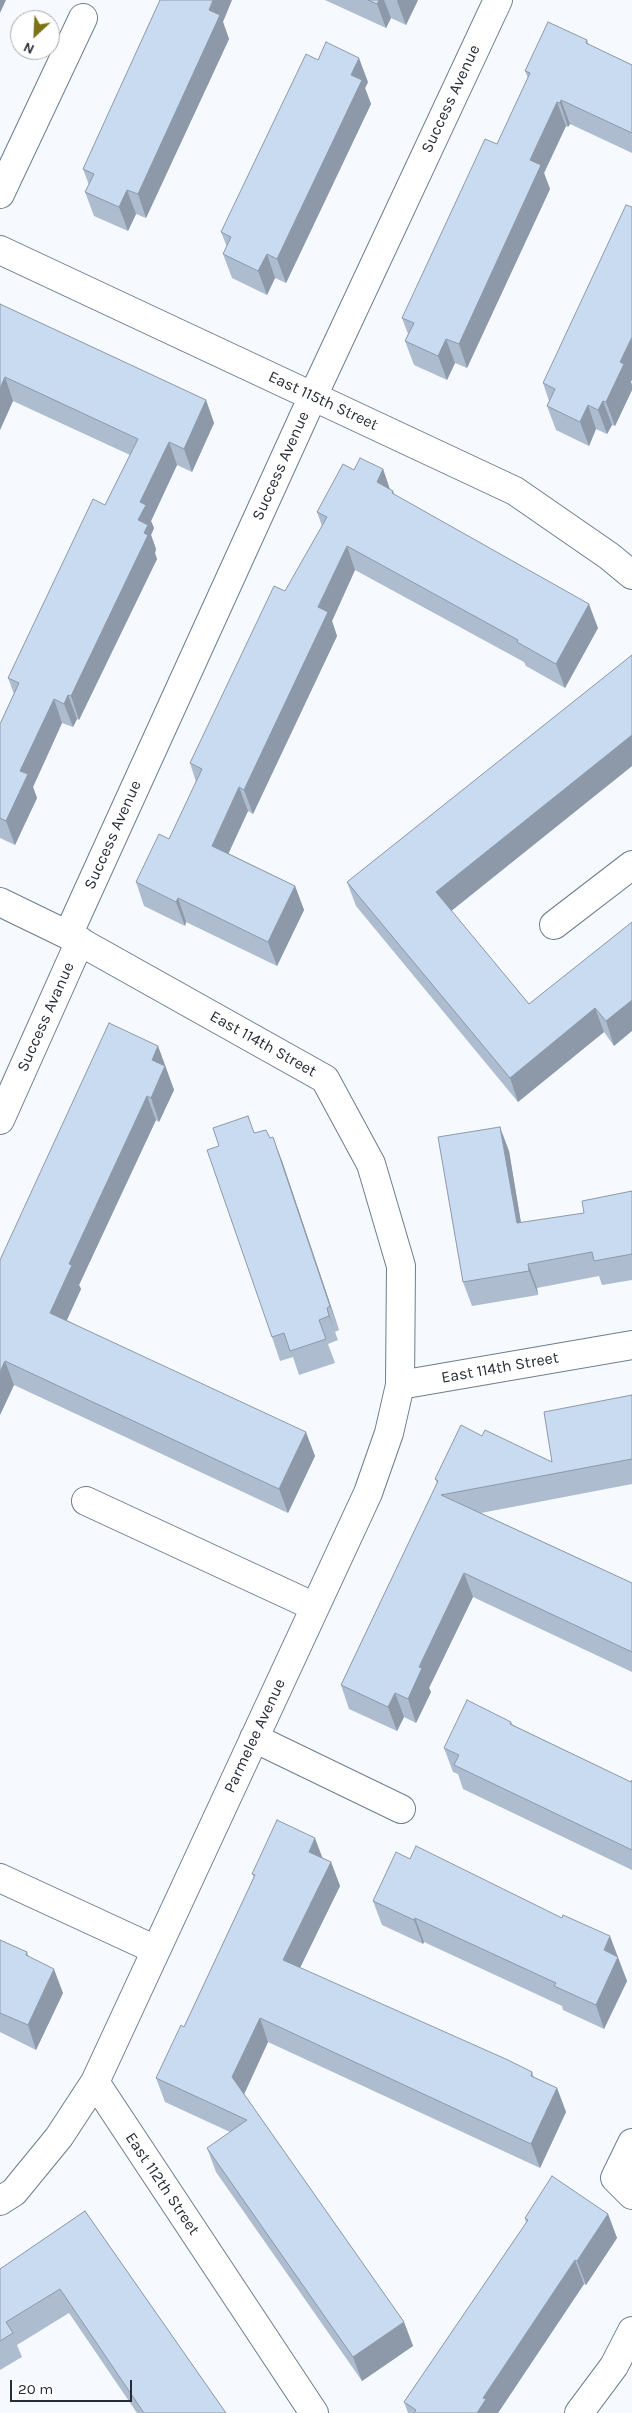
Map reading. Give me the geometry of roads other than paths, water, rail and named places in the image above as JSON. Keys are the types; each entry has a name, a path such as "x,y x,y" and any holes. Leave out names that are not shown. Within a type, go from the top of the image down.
{"street":[{"name":"Success Avenue","path":"74,938 312,396 498,0"},
{"path":"0,194 83,18"},
{"name":"East 115th Street","path":"0,250 515,491 627,562"},
{"path":"554,925 632,865"},
{"name":"East 114th Street","path":"0,902 74,938 325,1079 371,1164 401,1266 400,1385 632,1345"},
{"name":"Success Avanue","path":"0,1120 74,938"},
{"name":"Parmelee Avenue","path":"95,2082 368,1493 389,1433 400,1385"},
{"path":"86,1501 315,1607"},
{"path":"254,1738 401,1809"},
{"path":"0,1878 156,1950"},
{"path":"0,2201 14,2192 59,2138 95,2082"},
{"name":"East 112th Street","path":"95,2082 314,2413"},
{"path":"632,2143 615,2178 632,2195"},
{"path":"579,2413 614,2366 632,2331"}]}
